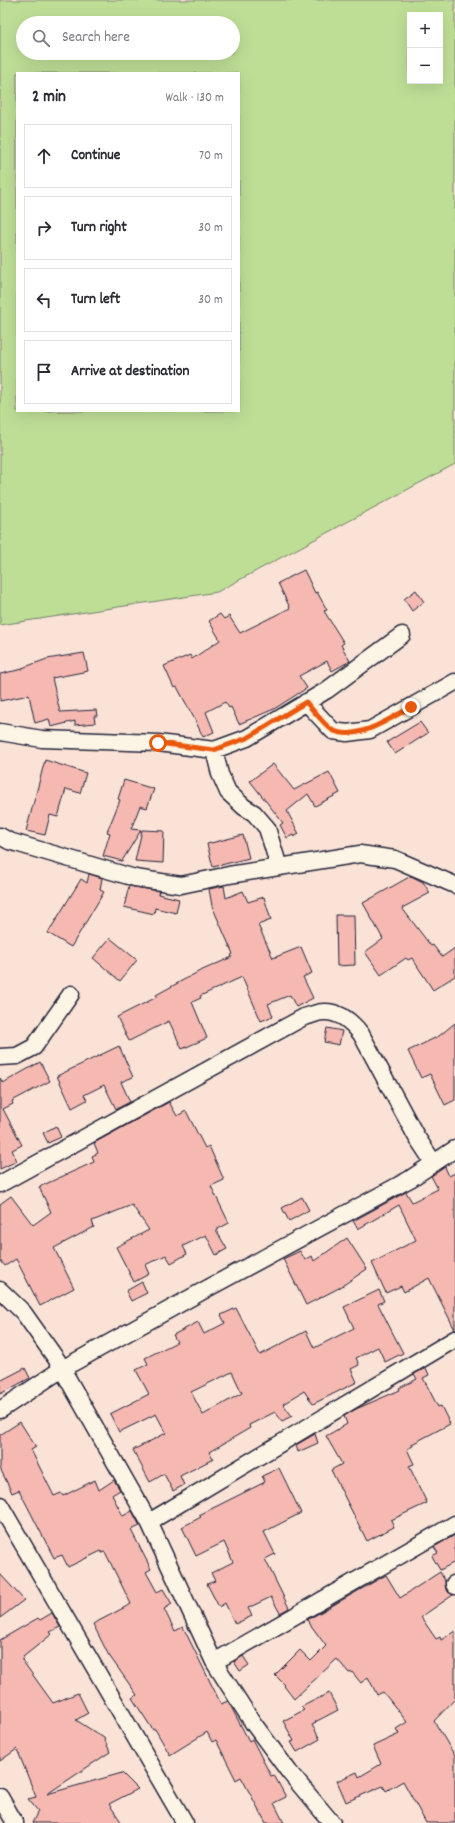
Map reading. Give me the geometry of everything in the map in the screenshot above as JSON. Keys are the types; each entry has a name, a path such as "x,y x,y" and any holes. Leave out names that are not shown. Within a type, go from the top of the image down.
{"street":[{"path":"0,732 42,739 158,743 214,750 247,738 326,690 402,635"},
{"path":"306,702 333,731 347,733 370,730 455,682"},
{"path":"214,750 220,774 228,792 244,807 254,812 266,828 279,867"},
{"path":"0,836 9,841 135,878 181,885 360,854 395,859 455,885"},
{"path":"0,1057 17,1056 34,1047 71,994"},
{"path":"0,1184 304,1017 323,1012 336,1014 351,1022 361,1034 416,1136 433,1162"},
{"path":"0,1410 62,1369 410,1179 433,1162 455,1149"},
{"path":"0,1290 23,1312 62,1369 149,1522 214,1662 253,1723 290,1773 332,1823"},
{"path":"149,1522 455,1340"},
{"path":"0,1505 184,1823"},
{"path":"214,1662 455,1524"},
{"path":"0,1797 15,1823"}],"green space":[{"path":"0,0 455,0 455,464 217,592 0,625"}],"building":[{"path":"304,570 315,593 317,592 327,610 324,611 344,643 341,645 350,661 332,671 327,661 299,676 307,688 274,709 239,724 231,707 229,708 225,702 206,712 214,732 203,737 177,687 174,688 164,666 190,655 192,659 220,640 209,621 220,614 224,619 229,616 240,633 290,608 278,583"},
{"path":"416,590 424,602 412,611 404,599"},
{"path":"84,653 88,671 52,678 60,712 96,710 97,716 94,716 95,723 75,725 75,721 51,727 49,719 35,723 29,695 0,701 0,674 23,669 22,668 47,659"},
{"path":"420,722 428,733 395,754 387,742"},
{"path":"45,760 86,773 80,793 66,789 58,817 50,815 45,835 26,831"},
{"path":"273,764 294,790 329,772 340,793 315,806 308,794 287,811 299,834 294,837 293,835 287,838 280,825 283,823 250,781"},
{"path":"124,780 154,789 147,808 140,806 131,829 141,830 122,861 103,856 110,833 107,832 120,800 118,799"},
{"path":"142,830 164,831 163,863 135,861"},
{"path":"243,835 249,858 213,867 207,844"},
{"path":"89,874 102,878 100,890 104,892 71,947 48,933 81,879 87,883"},
{"path":"411,876 423,882 430,893 402,908 431,946 433,945 442,957 455,948 455,976 433,990 412,958 408,960 406,958 381,975 365,952 383,939 363,903"},
{"path":"129,886 159,891 158,894 179,899 176,913 155,908 154,914 124,907"},
{"path":"224,886 226,898 243,891 248,902 264,897 271,920 258,925 273,958 301,947 312,973 303,977 313,998 296,1007 290,995 268,1004 273,1016 261,1021 242,977 200,996 201,998 192,1002 207,1038 182,1049 169,1021 129,1041 117,1017 157,997 156,995 198,972 232,957 231,955 233,954 212,906 209,889"},
{"path":"336,915 354,915 355,965 337,966"},
{"path":"110,938 137,960 120,981 93,958"},
{"path":"455,1023 455,1100 445,1105 430,1074 421,1078 408,1051 439,1036"},
{"path":"327,1028 342,1031 339,1045 324,1042"},
{"path":"119,1046 133,1077 121,1082 130,1102 116,1109 104,1085 84,1095 87,1100 72,1108 57,1076"},
{"path":"40,1062 50,1081 12,1101 13,1104 3,1109 22,1145 12,1150 17,1161 0,1169 0,1078 3,1083"},
{"path":"169,1102 177,1116 186,1111 205,1148 209,1146 224,1180 211,1186 229,1223 216,1230 227,1249 216,1255 206,1235 183,1246 187,1254 171,1263 166,1255 145,1265 149,1274 134,1282 116,1247 149,1230 132,1205 92,1221 94,1227 54,1248 74,1288 40,1306 16,1259 5,1266 0,1260 0,1204 11,1196 33,1225 51,1212 39,1187 94,1162 92,1156 98,1153 94,1143"},
{"path":"56,1126 61,1137 48,1143 43,1133"},
{"path":"445,1167 449,1176 455,1173 455,1330 429,1278 404,1292 401,1286 386,1293 372,1263 416,1240 399,1205 358,1229 353,1221 406,1192 412,1202 438,1189 431,1176"},
{"path":"302,1197 309,1210 289,1221 282,1208"},
{"path":"347,1238 367,1269 339,1288 306,1305 283,1259 300,1251 305,1260 312,1256 314,1261"},
{"path":"142,1282 147,1293 131,1301 126,1291"},
{"path":"379,1290 384,1301 378,1304 403,1353 385,1362 378,1347 356,1358 359,1365 351,1369 357,1382 313,1404 304,1391 283,1404 292,1416 282,1421 275,1412 249,1425 250,1428 209,1452 213,1459 180,1476 184,1485 173,1491 164,1474 150,1482 133,1450 166,1433 156,1414 119,1432 110,1414 149,1394 136,1370 148,1364 145,1358 177,1342 173,1335 198,1322 204,1334 225,1323 221,1315 236,1308 260,1355 306,1331 314,1348 354,1328 344,1307","holes":["232,1372 242,1393 203,1415 191,1392"]},
{"path":"25,1368 30,1378 0,1394 0,1381"},
{"path":"426,1368 429,1375 423,1378 438,1407 441,1406 450,1424 412,1444 413,1446 407,1449 414,1464 409,1466 427,1503 391,1520 394,1527 367,1541 331,1470 342,1464 326,1436 347,1424 344,1416 356,1409 400,1390 399,1388 417,1379 414,1374"},
{"path":"20,1422 36,1447 31,1450 54,1496 61,1493 63,1496 95,1480 99,1490 114,1480 120,1490 112,1495 123,1516 132,1511 140,1526 131,1530 151,1569 146,1572 157,1592 163,1589 172,1604 164,1609 175,1631 183,1627 221,1704 228,1701 249,1741 252,1739 271,1776 274,1775 286,1797 274,1803 284,1823 266,1823 241,1777 236,1780 216,1740 212,1742 207,1732 170,1755 155,1729 153,1730 132,1698 137,1695 108,1654 93,1624 131,1604 105,1552 102,1553 101,1551 68,1567 62,1555 54,1558 19,1490 12,1493 0,1468 0,1435"},
{"path":"315,1434 318,1443 298,1452 296,1445"},
{"path":"279,1468 301,1513 264,1532 275,1554 265,1559 289,1608 280,1613 271,1597 248,1608 252,1616 235,1624 225,1603 219,1607 207,1584 215,1581 211,1573 233,1562 224,1542 196,1556 182,1527 201,1517 199,1515 265,1482 262,1476"},
{"path":"455,1535 455,1562 440,1570 432,1556 438,1553 434,1547"},
{"path":"440,1572 445,1581 446,1590 453,1595 421,1617 436,1639 440,1637 441,1640 455,1631 455,1699 434,1721 455,1756 455,1823 426,1823 403,1781 386,1791 383,1786 346,1802 337,1781 357,1772 359,1777 381,1764 373,1746 399,1734 396,1729 407,1722 383,1692 377,1695 368,1677 361,1683 352,1672 349,1673 337,1659 294,1699 284,1686 285,1685 275,1675 300,1650 311,1661 326,1646 307,1620 386,1575 400,1598"},
{"path":"0,1574 24,1600 0,1618"},
{"path":"52,1613 60,1627 50,1632 52,1634 23,1657 24,1659 22,1660 53,1703 78,1693 88,1713 76,1720 104,1738 110,1752 47,1794 122,1773 138,1789 109,1804 122,1823 32,1823 38,1811 28,1799 36,1797 17,1749 0,1761 0,1640 38,1618 40,1620"},
{"path":"243,1656 249,1665 240,1671 234,1662"},
{"path":"329,1693 338,1710 312,1725 320,1739 297,1752 291,1742 294,1741 283,1721 304,1710 301,1707"}],"route":[{"path":"158,743 214,750 247,738 306,702 333,731 347,733 370,730 411,707"}]}
